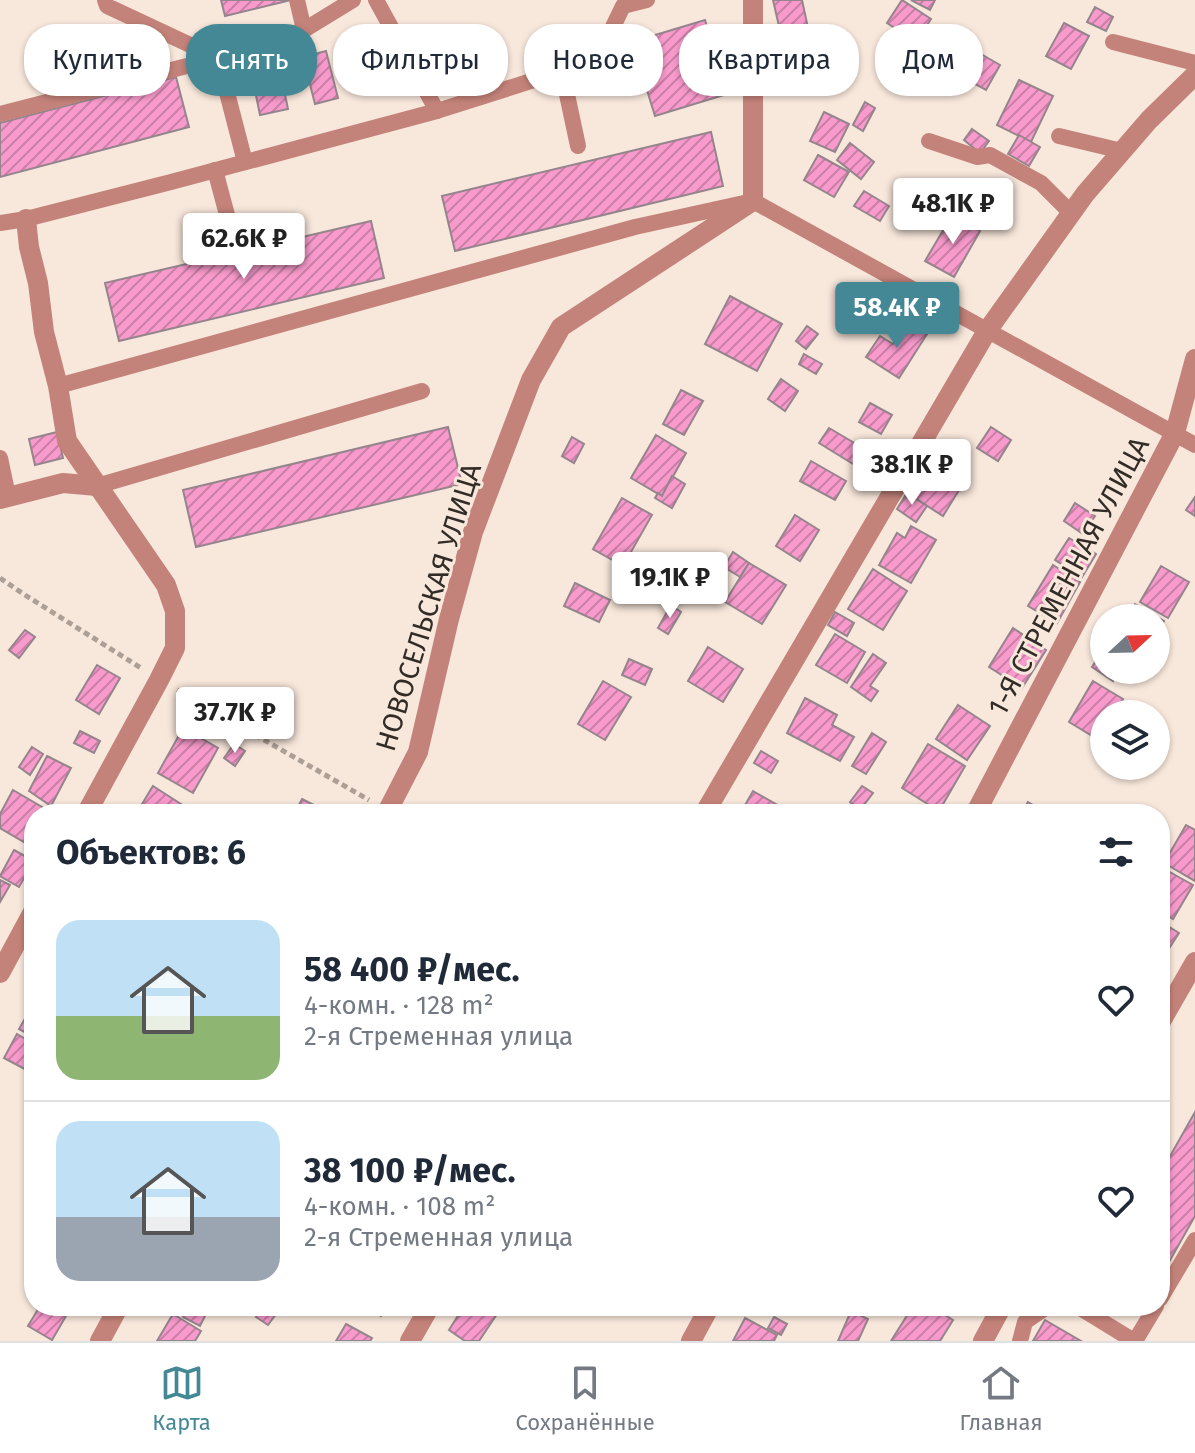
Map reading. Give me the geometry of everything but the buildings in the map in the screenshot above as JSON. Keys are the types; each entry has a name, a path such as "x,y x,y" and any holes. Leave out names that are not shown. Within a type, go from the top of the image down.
{"street":[{"path":"753,0 753,24"},
{"path":"710,804 987,331 1085,194 1149,120 1195,75"},
{"path":"753,96 753,201"},
{"name":"НОВОСЕЛЬСКАЯ УЛИЦА","path":"393,804 418,752 473,532 531,380 561,327 753,201"},
{"path":"26,219 44,332 58,386 67,441 166,585 175,611 175,648 91,804"},
{"name":"1-Я СТРЕМЕННАЯ УЛИЦА","path":"980,804 1175,433 1195,359"},
{"path":"4,498 63,483 97,486"},
{"path":"0,973 24,929"},
{"path":"1170,1006 1195,962"},
{"path":"100,1341 114,1316"},
{"path":"410,1341 424,1316"},
{"path":"691,1341 705,1316"},
{"path":"983,1341 997,1316"}],"lane":[{"path":"105,0 107,6 186,43"},
{"path":"297,0 303,24"},
{"path":"314,24 353,0"},
{"path":"376,0 437,111"},
{"path":"614,24 623,6 647,0"},
{"path":"1113,42 1195,63"},
{"path":"0,114 186,66"},
{"path":"0,223 26,219 437,111 524,83"},
{"path":"228,96 245,162"},
{"path":"567,96 578,146"},
{"path":"1059,136 1122,151"},
{"path":"929,141 977,157 990,155 1041,183 1071,213"},
{"path":"215,170 238,256"},
{"path":"58,386 635,227 753,201 1195,445"},
{"path":"97,486 422,391"},
{"path":"0,458 4,498"},
{"path":"1170,1282 1195,1240"},
{"path":"1020,1341 1025,1322 1034,1316"},
{"path":"1093,1316 1134,1341 1150,1316"}],"path":[{"path":"0,578 159,680 373,804"}]}
